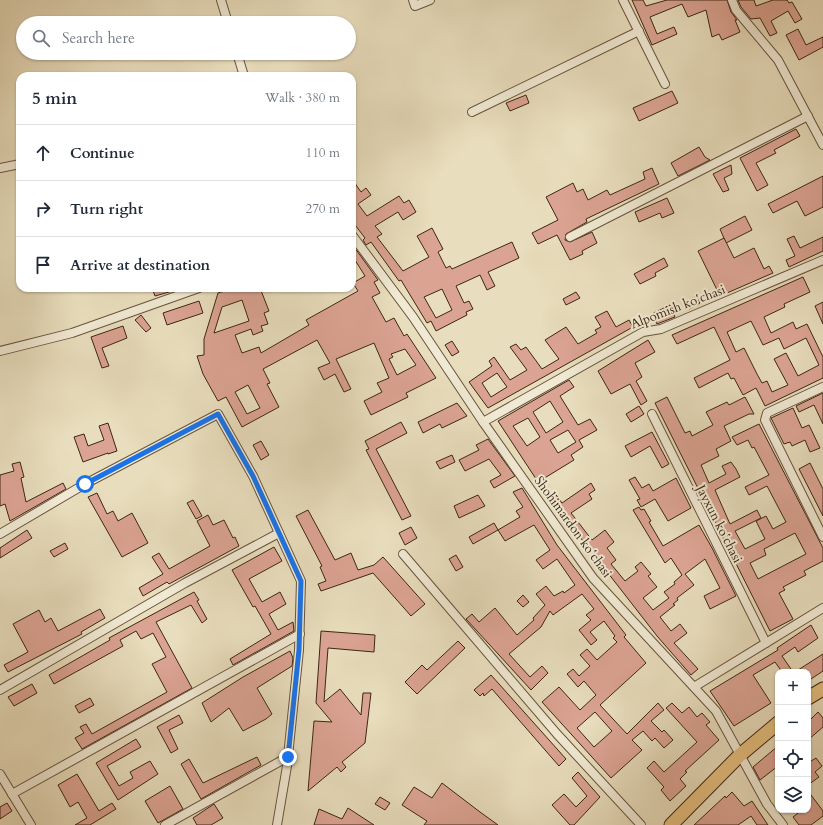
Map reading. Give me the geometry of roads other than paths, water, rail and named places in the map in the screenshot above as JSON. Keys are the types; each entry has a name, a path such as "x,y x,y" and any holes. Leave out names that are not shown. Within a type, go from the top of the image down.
{"main road":[{"path":"811,696 823,689"},
{"path":"671,825 740,755 775,726"}],"street":[{"path":"221,0 226,16"},
{"path":"413,0 415,6 430,0"},
{"path":"623,0 665,84"},
{"path":"732,0 736,10 778,60 823,145"},
{"path":"472,112 639,31"},
{"path":"239,60 243,72"},
{"path":"570,237 808,116"},
{"path":"0,168 16,165"},
{"name":"Shohimardon koʻchasi","path":"356,240 413,317 483,422 593,578 716,711 767,804 783,825"},
{"name":"Alpomish koʻchasi","path":"483,422 642,332 662,329 823,260"},
{"path":"0,351 72,333 188,292"},
{"path":"823,387 767,413 765,416 765,420 823,537"},
{"path":"0,534 85,484 218,414 253,476 301,581 300,634 288,757 277,825"},
{"name":"Jayxun koʻchasi","path":"652,414 766,643"},
{"path":"0,690 185,583 280,533"},
{"path":"403,554 557,734 641,825"},
{"path":"694,687 823,608"},
{"path":"12,794 300,634"},
{"path":"165,825 288,757"},
{"path":"0,774 31,825"}]}
